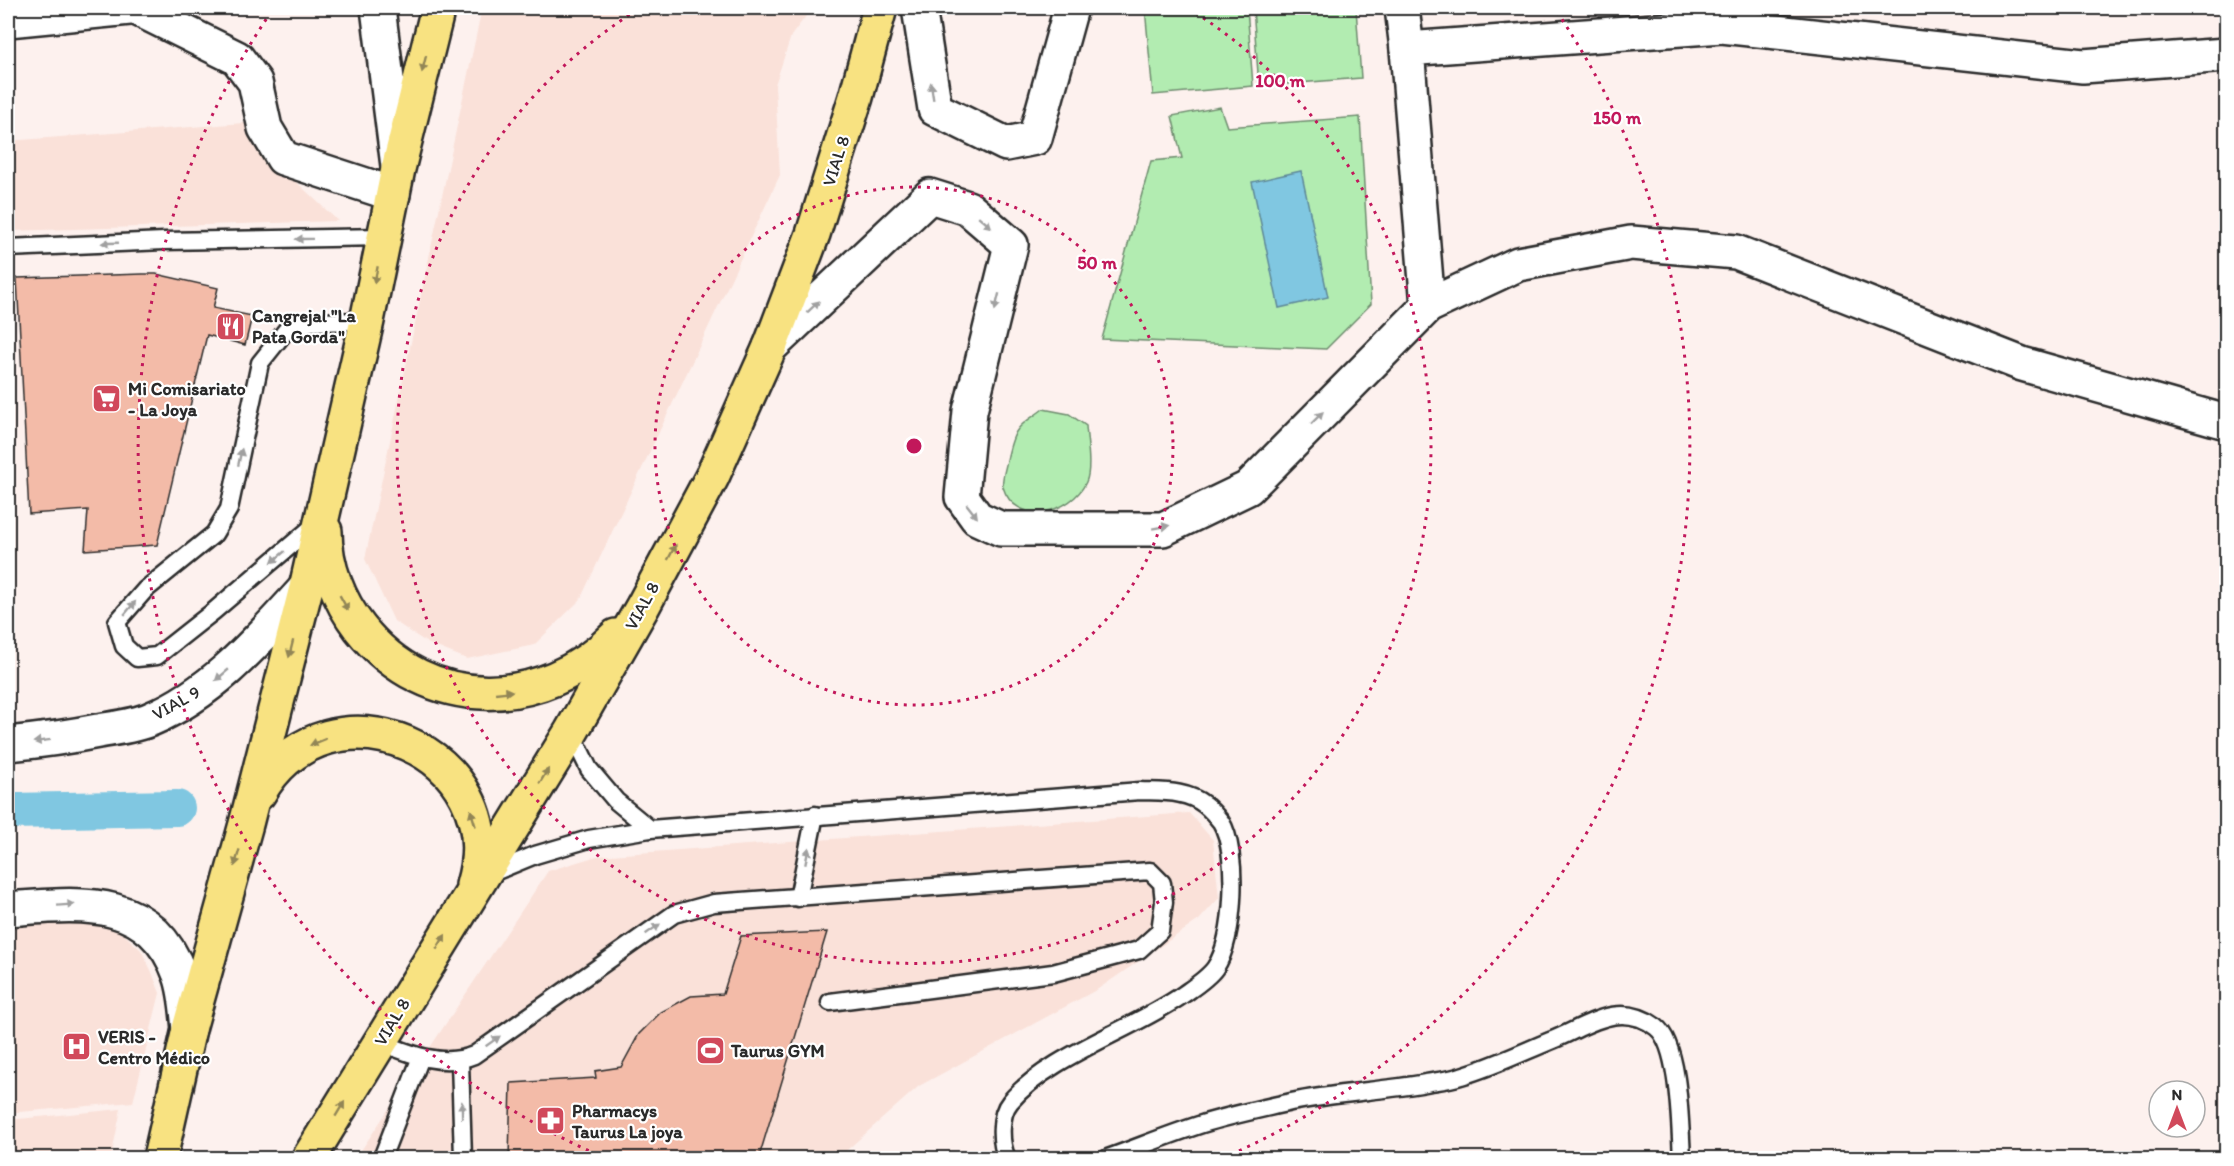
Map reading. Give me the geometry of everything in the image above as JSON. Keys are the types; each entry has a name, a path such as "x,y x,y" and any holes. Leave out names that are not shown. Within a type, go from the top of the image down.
{"main road":[{"path":"160,1158 189,1029 246,824 306,588 367,321 396,181 438,8"},
{"name":"VIAL 8","path":"309,1158 571,732 643,606 712,477 770,347 813,234 856,97 880,8"},
{"path":"330,485 325,540 330,568 339,594 353,619 370,641 391,660 441,685 468,691 497,693 524,689 551,681 577,669 600,653 643,606"},
{"path":"246,824 254,801 267,780 283,762 303,748 325,738 349,733 397,738 420,748 439,763 456,780 468,801 476,824 479,848 476,886"}],"street":[{"path":"8,20 130,8"},
{"path":"136,8 237,58 255,82 265,128 283,158 396,181 378,8"},
{"path":"919,8 935,109 1006,144 1035,138 1071,8"},
{"path":"1402,8 1428,306"},
{"path":"1407,49 1722,26 2083,66 2226,55"},
{"path":"770,347 930,196 968,208 1011,245 970,411 962,497 977,518 1001,529 1163,529 1248,488 1428,306 1518,264 1631,243 1736,252 2022,364 2226,422"},
{"name":"VIAL 9","path":"8,744 116,728 149,720 185,702 240,660 306,588"},
{"path":"8,909 77,904 108,908 134,918 157,935 169,951 181,976 189,1029"}],"lane":[{"path":"8,248 164,241 384,237"},
{"path":"322,519 157,656 137,658 124,646 117,622 145,590 214,534 229,509 260,363 288,328 311,322 367,321"},
{"path":"571,732 589,769 616,801 650,829"},
{"path":"476,886 535,855 589,839 650,829 1140,790 1183,794 1204,804 1221,822 1230,854 1232,894 1228,938 1215,968 1165,1007 1070,1057 1031,1082 1008,1103 1002,1123 1003,1150 1007,1158"},
{"path":"798,898 815,815"},
{"path":"380,1042 421,1057 460,1060 474,1055 674,914 714,903 1150,871 1162,883 1164,902 1160,931 1140,950 1053,973 830,1002"},
{"path":"1108,1158 1202,1124 1291,1102 1461,1077 1556,1039 1606,1016 1621,1015 1640,1019 1656,1027 1671,1048 1675,1068 1682,1158"},
{"path":"382,1158 421,1057"},
{"path":"460,1060 463,1158"}],"shaded area":[{"path":"482,8 812,8 791,36 775,85 780,175 580,600 534,645 467,659 429,644 394,621 365,559"},
{"path":"257,122 273,160 338,221 8,231 8,141"},
{"path":"1189,813 1213,840 1219,898 1199,920 1098,989 919,1086 838,1158 356,1158 548,871 597,856"},
{"name":"VERIS - Centro Médico","path":"107,919 141,950 160,993 133,1102 8,1113 8,923"},
{"path":"121,1109 111,1158 8,1158 8,1120"}],"green space":[{"path":"1145,8 1247,8 1253,86 1153,95"},
{"path":"1253,8 1356,8 1361,78 1259,86"},
{"path":"1220,107 1227,127 1360,117 1371,304 1326,349 1102,339 1151,161 1182,158 1172,116"},
{"path":"1043,409 1069,414 1086,426 1089,470 1086,482 1069,502 1057,508 1031,511 1019,508 1009,500 1003,487 1003,481 1012,440 1016,432 1023,423"}],"water":[{"path":"1301,171 1328,297 1279,308 1252,182"}],"building":[{"name":"Mi Comisariato - La Joya","path":"156,274 218,288 213,308 252,316 245,345 207,335 157,545 85,550 88,510 29,514 17,278"},
{"name":"Taurus GYM","path":"827,932 759,1157 509,1158 511,1083 596,1078 595,1071 621,1067 639,1034 661,1012 691,996 723,994 741,936"}],"waterway":[{"path":"8,811 177,808"}],"place":[{"name":"Cangrejal \"La Pata Gorda\"","path":"231,326"},
{"name":"Mi Comisariato - La Joya","path":"107,399"},
{"name":"VERIS - Centro Médico","path":"77,1047"},
{"name":"Taurus GYM","path":"710,1051"},
{"name":"Pharmacys Taurus La joya","path":"551,1121"}]}
